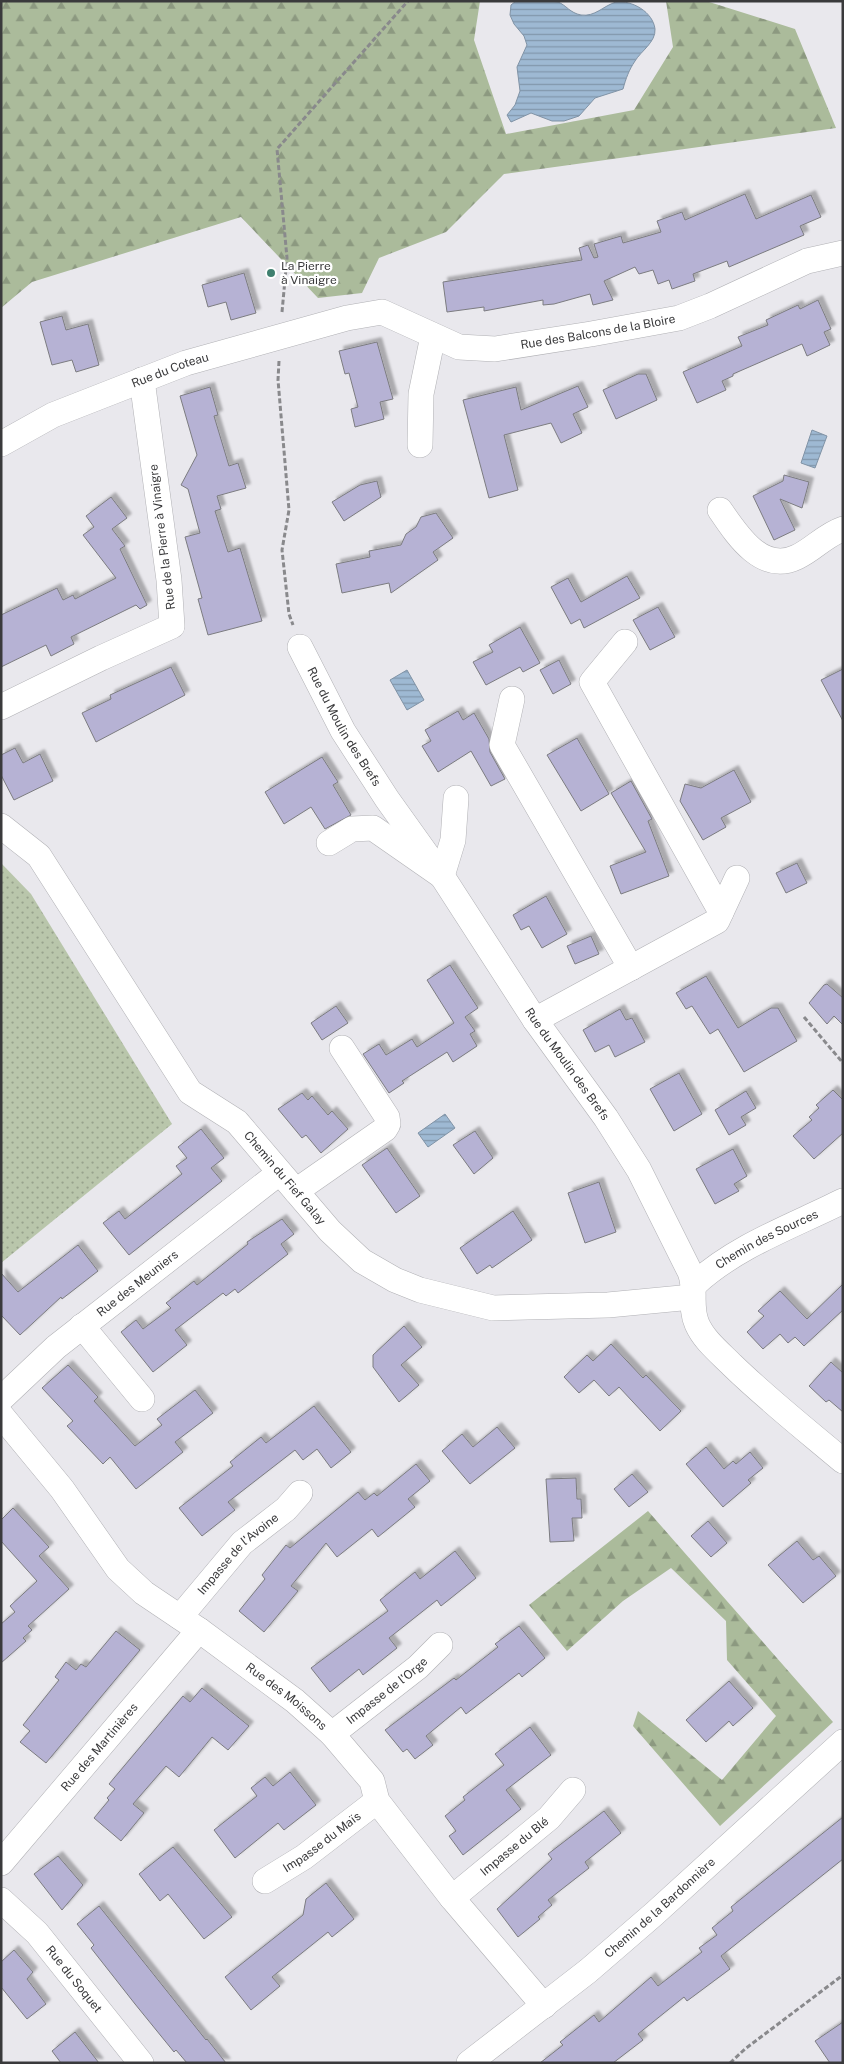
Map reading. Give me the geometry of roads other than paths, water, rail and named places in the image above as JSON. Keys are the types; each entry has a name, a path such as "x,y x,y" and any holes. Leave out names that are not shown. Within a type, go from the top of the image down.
{"street":[{"name":"Rue des Balcons de la Bloire","path":"347,318 382,312 459,347 495,348 679,318 710,306 807,261 843,253"},
{"name":"Rue du Coteau","path":"1,444 54,415 186,362 347,318"},
{"path":"420,445 420,394 433,336"},
{"name":"Rue de la Pierre à Vinaigre","path":"1,707 172,626 169,580 142,380"},
{"path":"720,510 740,539 757,555 782,562 797,557 828,535 843,529"},
{"path":"626,642 592,682 721,912"},
{"name":"Rue du Moulin des Brefs","path":"300,647 343,731 387,799 442,876 535,1020 606,1118 639,1170 694,1290 694,1315 698,1326 713,1346 765,1396 843,1460"},
{"path":"512,699 502,745 631,968"},
{"path":"329,843 352,829 373,828 442,876 453,840 456,798"},
{"name":"Chemin du Fief Galay","path":"2,828 39,856 190,1092 237,1122 330,1231 362,1261 395,1280 448,1299 493,1308 608,1305 694,1290"},
{"path":"535,1020 717,921 737,878"},
{"path":"296,1191 385,1129 388,1124 386,1117 342,1048"},
{"name":"Rue des Meuniers","path":"1,1399 56,1347 279,1173"},
{"name":"Chemin des Sources","path":"694,1290 712,1268 734,1254 843,1201"},
{"path":"82,1326 142,1399"},
{"name":"Rue des Moissons","path":"1,1414 62,1489 118,1569 144,1593 189,1623 295,1701 332,1734 372,1782 377,1801 452,1898 544,2006"},
{"name":"Impasse de l'Avoine","path":"189,1623 242,1543 286,1509 300,1494"},
{"name":"Rue des Martinières","path":"1,1863 189,1623"},
{"name":"Impasse de l'Orge","path":"332,1734 418,1667 440,1645"},
{"name":"Chemin de la Bardonnière","path":"468,2063 544,2006 654,1914 843,1742"},
{"name":"Impasse du Blé","path":"452,1898 549,1818 573,1790"},
{"name":"Impasse du Maïs","path":"265,1881 304,1857 377,1801"},
{"name":"Rue du Soquet","path":"1,1900 38,1933 141,2063"}],"water":[{"path":"516,1 558,2 574,13 581,15 595,13 616,2 629,3 646,12 653,23 655,34 651,42 633,64 623,89 595,98 579,116 564,121 552,121 531,113 511,122 507,115 515,105 520,91 517,67 527,45 524,36 514,24 510,15 511,5"},
{"path":"812,430 827,436 815,468 801,463"},
{"path":"407,670 424,700 407,710 390,680"},
{"path":"445,1114 455,1128 428,1147 418,1133"}],"place":[{"name":"La Pierre à Vinaigre","path":"271,273"}]}
